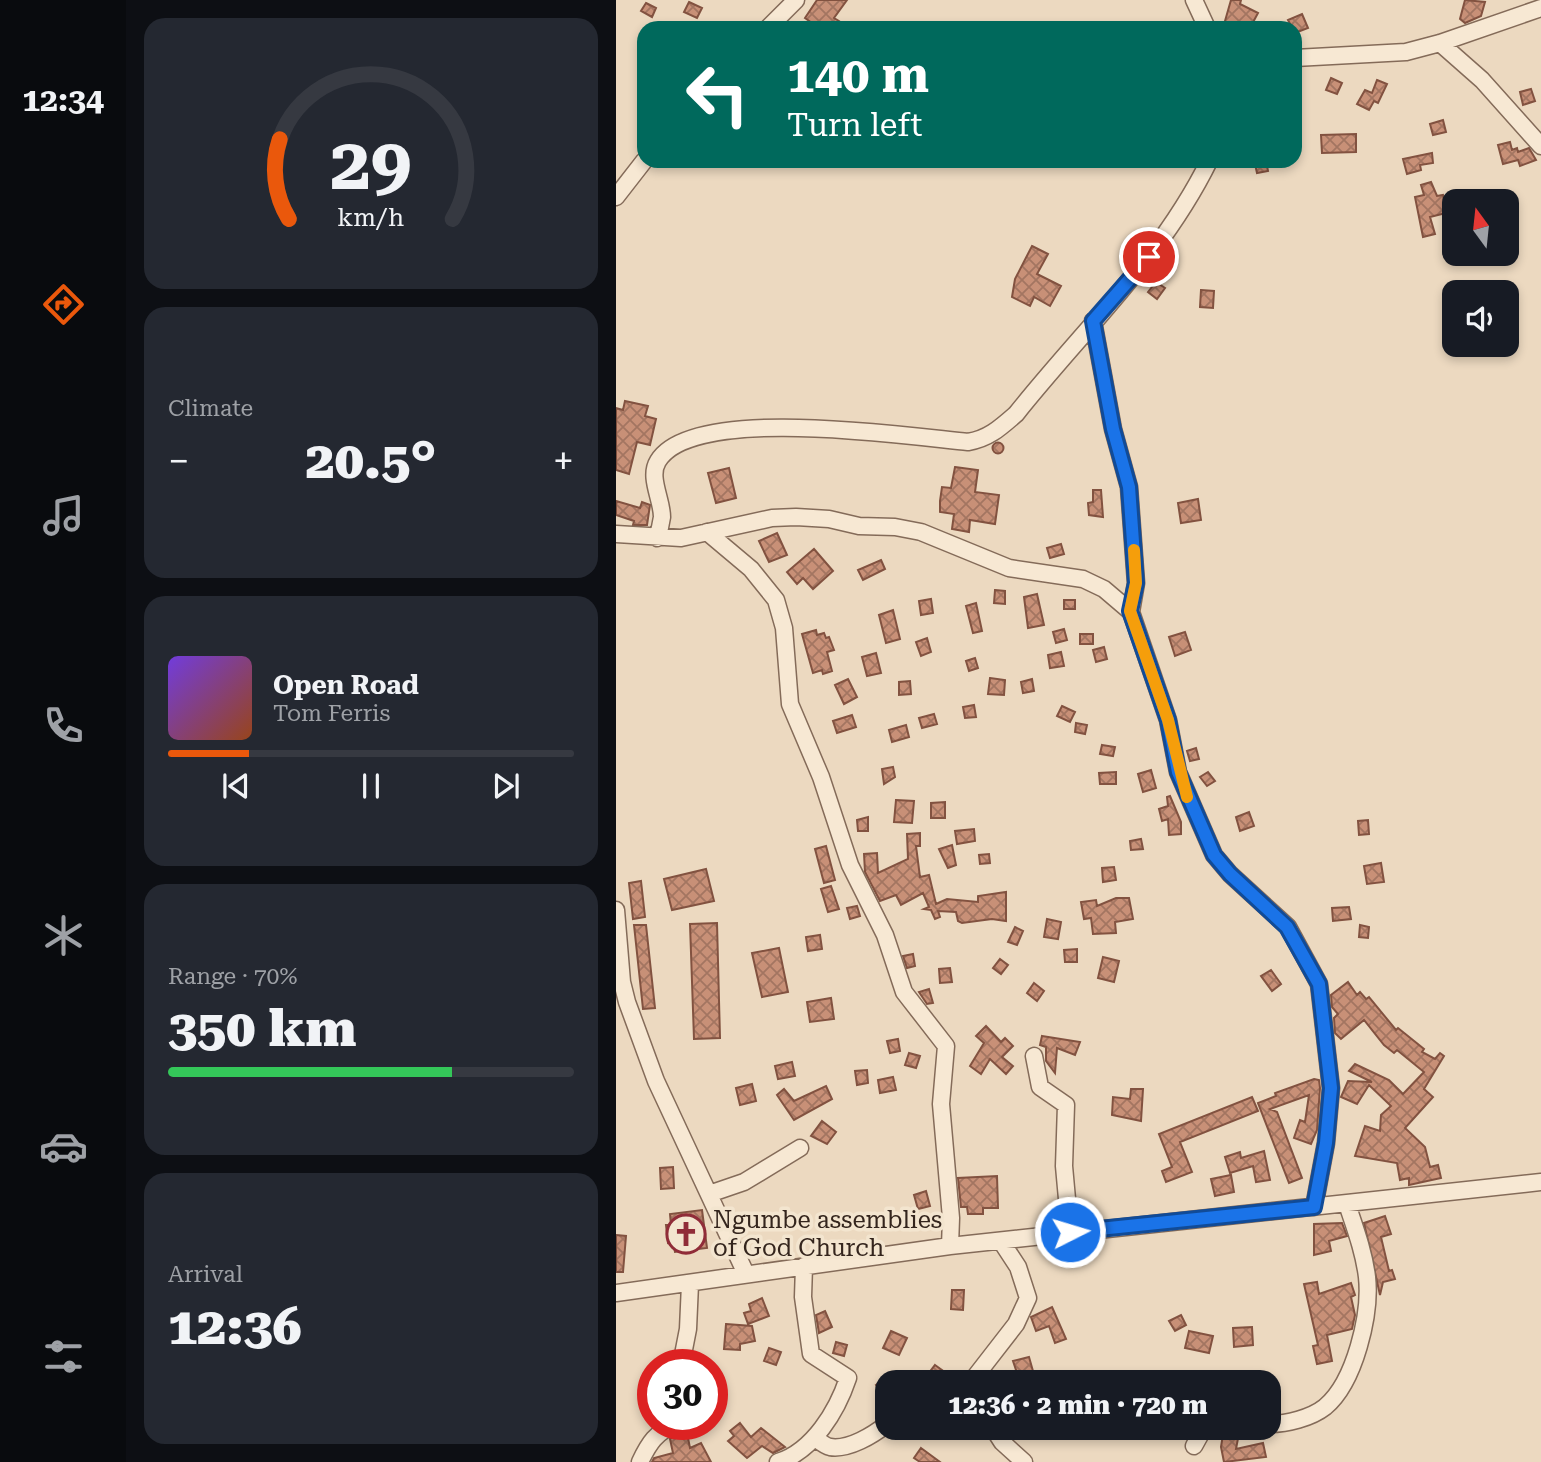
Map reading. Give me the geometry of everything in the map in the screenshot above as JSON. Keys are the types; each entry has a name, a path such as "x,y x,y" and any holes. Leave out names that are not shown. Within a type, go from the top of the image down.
{"street":[{"path":"775,21 796,0"},
{"path":"1194,0 1204,21"},
{"path":"1302,58 1374,56 1440,43 1541,8"},
{"path":"1440,43 1482,80 1541,146"},
{"path":"616,197 639,168"},
{"path":"657,538 662,519 654,477 656,464 673,445 721,430 845,430 968,442 983,440 1016,414 1149,257 1188,200 1205,168"},
{"path":"1093,321 1113,429 1129,487 1136,583 1130,611"},
{"path":"616,534 657,538 707,532 772,518 796,517 829,519 859,526 895,527 920,532 1010,568 1083,579 1104,589 1130,611 1168,720 1178,772 1214,855 1230,874 1287,927 1319,984 1331,1088 1326,1143 1314,1207"},
{"path":"707,532 751,569 776,600 784,628 790,704 821,777 850,865 885,935 904,992 946,1046 941,1104 950,1246"},
{"path":"616,909 622,982 627,1002 656,1081 746,1274"},
{"path":"1034,1056 1040,1087 1066,1105 1064,1166 1070,1232"},
{"path":"709,1194 744,1182 800,1148"},
{"path":"616,1293 950,1246 1541,1182"},
{"path":"1281,1422 1303,1417 1326,1406 1339,1390 1365,1326 1367,1275 1348,1204"},
{"path":"980,1370 1016,1324 1028,1298 1018,1267 1001,1241"},
{"path":"778,1462 796,1454 815,1438 848,1378 811,1354 803,1297 804,1266"},
{"path":"684,1349 690,1284"},
{"path":"815,1438 830,1447 848,1444 875,1433"},
{"path":"640,1462 651,1440"},
{"path":"1001,1440 1024,1462"},
{"path":"1194,1446 1197,1440"}],"building":[{"path":"817,0 847,0 834,18 839,21 809,21 805,18"},
{"path":"1231,0 1241,0 1240,4 1258,13 1254,21 1225,21"},
{"path":"1465,0 1485,2 1481,16 1465,23 1460,19"},
{"path":"689,2 702,8 697,18 684,12"},
{"path":"646,3 656,8 652,17 641,11"},
{"path":"1302,14 1308,28 1302,30 1302,21 1288,20"},
{"path":"1331,78 1342,83 1337,94 1326,90"},
{"path":"1377,80 1387,84 1378,103 1374,101 1369,110 1357,104 1365,90 1372,93"},
{"path":"1531,89 1535,101 1523,105 1520,92"},
{"path":"1443,120 1446,132 1433,135 1430,124"},
{"path":"1356,134 1356,152 1322,153 1321,135"},
{"path":"1510,142 1512,150 1517,148 1518,152 1529,148 1536,160 1520,166 1518,160 1503,164 1498,145"},
{"path":"1432,153 1433,163 1420,165 1421,170 1407,174 1403,159"},
{"path":"1256,168 1267,168 1268,171 1257,173"},
{"path":"1431,182 1437,196 1442,195 1442,214 1430,217 1435,234 1423,237 1415,197 1424,195 1421,185"},
{"path":"1032,246 1048,254 1037,274 1061,286 1050,306 1034,297 1030,306 1012,297 1015,279"},
{"path":"1156,282 1165,288 1157,299 1148,292"},
{"path":"1201,290 1214,291 1213,308 1200,307"},
{"path":"625,401 648,406 645,416 656,419 650,445 637,442 629,474 616,470 616,408 623,410"},
{"path":"998,442 1004,448 998,454 992,448"},
{"path":"955,467 978,470 975,492 999,495 995,524 970,520 969,532 952,529 954,514 940,512 942,487 951,488"},
{"path":"729,468 736,498 716,503 708,473"},
{"path":"1093,490 1101,490 1103,517 1089,515 1088,503 1093,502"},
{"path":"1198,499 1201,520 1181,523 1178,503"},
{"path":"616,501 640,508 642,502 650,505 647,525 633,525 634,521 616,515"},
{"path":"777,533 787,555 769,562 759,541"},
{"path":"1061,544 1064,554 1050,558 1047,548"},
{"path":"814,549 833,571 813,589 803,578 797,584 787,572"},
{"path":"881,560 885,569 863,580 858,570"},
{"path":"995,590 1005,591 1005,604 994,603"},
{"path":"1037,594 1044,625 1028,628 1024,597"},
{"path":"931,599 933,613 921,615 919,601"},
{"path":"1064,600 1075,600 1075,609 1064,609"},
{"path":"976,603 982,631 973,633 966,606"},
{"path":"893,610 900,639 886,643 879,615"},
{"path":"1064,629 1067,640 1056,643 1053,632"},
{"path":"816,630 817,635 824,633 826,638 829,637 834,650 827,652 832,671 823,674 822,670 813,673 802,634"},
{"path":"1185,632 1191,650 1175,656 1169,637"},
{"path":"1080,634 1093,634 1093,644 1080,644"},
{"path":"927,638 931,652 921,656 916,642"},
{"path":"1104,647 1107,659 1096,662 1093,650"},
{"path":"1061,652 1064,666 1050,668 1048,655"},
{"path":"876,653 881,673 867,676 862,657"},
{"path":"975,658 978,668 969,671 966,661"},
{"path":"990,678 1005,680 1004,695 988,694"},
{"path":"848,679 857,697 844,704 835,685"},
{"path":"1032,679 1034,691 1023,693 1021,682"},
{"path":"910,681 911,694 899,695 899,682"},
{"path":"974,705 976,717 965,718 963,707"},
{"path":"1062,706 1075,712 1070,722 1057,716"},
{"path":"934,714 937,724 922,728 919,718"},
{"path":"852,715 856,727 837,733 833,721"},
{"path":"1076,723 1087,725 1085,734 1075,732"},
{"path":"906,725 909,737 892,742 889,730"},
{"path":"1102,745 1115,747 1113,756 1100,754"},
{"path":"1196,748 1199,759 1190,761 1187,751"},
{"path":"893,767 895,777 884,784 882,769"},
{"path":"1151,770 1156,788 1143,792 1138,774"},
{"path":"1116,772 1116,784 1100,784 1099,773"},
{"path":"1208,772 1215,781 1207,786 1200,777"},
{"path":"1170,796 1181,822 1181,834 1169,835 1168,819 1162,821 1159,809 1168,806 1167,797"},
{"path":"896,800 914,801 912,823 894,822"},
{"path":"945,802 945,818 931,818 931,803"},
{"path":"1249,812 1254,826 1240,831 1236,817"},
{"path":"868,817 868,831 858,831 857,820"},
{"path":"1368,820 1369,834 1359,835 1358,821"},
{"path":"974,829 975,841 957,844 955,831"},
{"path":"920,833 920,846 916,846 920,877 929,875 936,904 947,899 978,902 978,896 1006,892 1006,921 992,919 962,923 958,921 956,912 938,911 940,917 935,919 931,910 924,909 929,907 923,893 901,905 896,895 880,901 865,872 864,854 877,853 878,873 908,859 907,834"},
{"path":"1141,839 1143,849 1131,850 1130,841"},
{"path":"952,845 956,865 948,868 939,849"},
{"path":"826,846 835,880 824,883 815,849"},
{"path":"989,854 990,863 980,864 979,855"},
{"path":"1381,863 1384,882 1367,884 1364,866"},
{"path":"1114,867 1116,880 1103,882 1102,868"},
{"path":"706,869 714,901 672,910 664,879"},
{"path":"641,881 645,917 633,919 629,883"},
{"path":"831,886 839,909 828,912 821,889"},
{"path":"1116,898 1129,898 1133,919 1115,922 1116,933 1093,934 1091,918 1084,919 1081,902 1096,900 1097,906"},
{"path":"857,906 860,916 850,919 847,908"},
{"path":"1349,907 1351,919 1333,921 1332,908"},
{"path":"1047,919 1061,922 1058,939 1044,937"},
{"path":"717,923 720,1038 694,1039 690,924"},
{"path":"634,925 646,925 655,1008 643,1009"},
{"path":"1360,925 1369,927 1368,938 1359,937"},
{"path":"1015,927 1023,931 1017,945 1008,942"},
{"path":"820,935 822,949 808,951 806,937"},
{"path":"779,948 788,992 762,997 752,953"},
{"path":"1077,949 1077,962 1065,962 1064,950"},
{"path":"913,954 915,966 907,968 903,956"},
{"path":"1103,957 1119,961 1114,982 1098,978"},
{"path":"1000,959 1008,965 1001,974 993,968"},
{"path":"950,968 952,982 940,983 939,969"},
{"path":"1271,970 1281,984 1272,991 1261,976"},
{"path":"1348,982 1357,995 1360,992 1366,999 1369,997 1396,1030 1398,1028 1424,1049 1422,1052 1435,1059 1440,1053 1444,1056 1424,1089 1433,1097 1405,1128 1425,1147 1430,1167 1438,1165 1441,1178 1409,1185 1409,1178 1400,1180 1397,1163 1355,1156 1365,1126 1380,1131 1381,1115 1391,1106 1369,1085 1357,1104 1341,1097 1348,1081 1372,1082 1349,1071 1355,1064 1389,1080 1403,1094 1424,1072 1397,1050 1394,1053 1384,1045 1364,1020 1341,1039 1335,1033 1334,1018 1338,1014 1332,1007 1331,995"},
{"path":"1034,983 1044,991 1037,1001 1027,993"},
{"path":"929,989 933,1003 927,1004 919,992"},
{"path":"831,998 834,1019 810,1022 807,1002"},
{"path":"986,1026 1001,1042 1005,1038 1013,1046 1002,1057 1013,1066 1006,1074 990,1059 981,1074 970,1066 984,1043 976,1036"},
{"path":"1042,1036 1080,1042 1075,1055 1057,1048 1055,1073 1046,1061 1046,1047 1040,1045"},
{"path":"898,1039 900,1051 890,1053 887,1041"},
{"path":"909,1053 920,1056 916,1068 905,1065"},
{"path":"792,1062 795,1076 778,1079 775,1066"},
{"path":"867,1070 868,1083 857,1085 855,1071"},
{"path":"893,1077 896,1090 880,1093 878,1080"},
{"path":"1314,1079 1319,1080 1320,1088 1317,1130 1311,1144 1294,1138 1300,1120 1305,1122 1309,1095 1270,1109 1277,1112 1302,1178 1289,1183 1258,1103 1276,1096 1275,1093"},
{"path":"752,1084 756,1101 740,1105 736,1088"},
{"path":"826,1086 832,1099 794,1120 777,1095 784,1089 794,1101"},
{"path":"1131,1089 1143,1089 1141,1121 1112,1115 1113,1097 1130,1099"},
{"path":"1252,1097 1258,1111 1180,1142 1192,1172 1166,1182 1162,1171 1172,1167 1159,1134"},
{"path":"822,1121 836,1132 827,1144 811,1136"},
{"path":"1264,1151 1270,1180 1256,1182 1253,1166 1230,1173 1225,1157 1240,1152 1241,1158"},
{"path":"673,1167 674,1188 661,1189 660,1168"},
{"path":"1231,1175 1234,1192 1215,1196 1211,1179"},
{"path":"997,1176 998,1208 983,1208 983,1214 968,1214 967,1207 961,1207 958,1178"},
{"path":"926,1191 930,1206 918,1209 914,1195"},
{"name":"Ngumbe assemblies of God Church","path":"702,1210 707,1248 675,1252 673,1242 668,1243 666,1225 671,1225 670,1214"},
{"path":"1385,1216 1391,1234 1381,1237 1389,1271 1392,1270 1395,1279 1383,1282 1380,1295 1364,1223"},
{"path":"1342,1223 1347,1236 1329,1241 1331,1251 1314,1255 1314,1224"},
{"path":"616,1235 626,1236 623,1272 616,1272"},
{"path":"1317,1282 1319,1294 1351,1283 1355,1295 1351,1297 1355,1315 1352,1329 1327,1335 1332,1361 1317,1364 1313,1346 1318,1345 1304,1284"},
{"path":"952,1290 964,1290 963,1310 951,1309"},
{"path":"762,1298 769,1316 748,1324 744,1313 751,1311 749,1304"},
{"path":"1052,1307 1066,1339 1055,1343 1049,1326 1036,1331 1031,1317"},
{"path":"825,1311 832,1327 819,1333 816,1315"},
{"path":"1181,1315 1186,1325 1175,1331 1169,1321"},
{"path":"726,1324 752,1326 755,1341 740,1344 740,1350 724,1349"},
{"path":"1252,1327 1253,1345 1234,1347 1233,1328"},
{"path":"891,1331 907,1338 899,1355 883,1348"},
{"path":"1189,1331 1213,1336 1209,1353 1185,1348"},
{"path":"836,1342 847,1345 844,1356 833,1353"},
{"path":"769,1348 781,1352 776,1365 764,1361"},
{"path":"1029,1357 1033,1370 1016,1370 1013,1361"},
{"path":"740,1423 751,1437 761,1428 785,1447 773,1453 762,1446 747,1458 728,1441 734,1436 730,1431"},
{"path":"670,1440 688,1440 690,1448 701,1443 711,1462 652,1462 654,1458 673,1453"},
{"path":"1222,1440 1238,1440 1236,1449 1263,1443 1266,1457 1224,1462"},
{"path":"921,1448 940,1462 920,1462 914,1458"}],"slow traffic":[{"path":"1134,550 1136,583 1130,611 1168,720 1178,772 1187,797"}],"place":[{"name":"Ngumbe assemblies of God Church","path":"686,1234"}],"route":[{"path":"1070,1232 1160,1225 1314,1207 1326,1143 1331,1088 1319,984 1311,964 1287,927 1230,874 1214,855 1188,801 1178,772 1168,720 1130,611 1136,583 1129,487 1113,429 1093,321 1149,257"}]}
